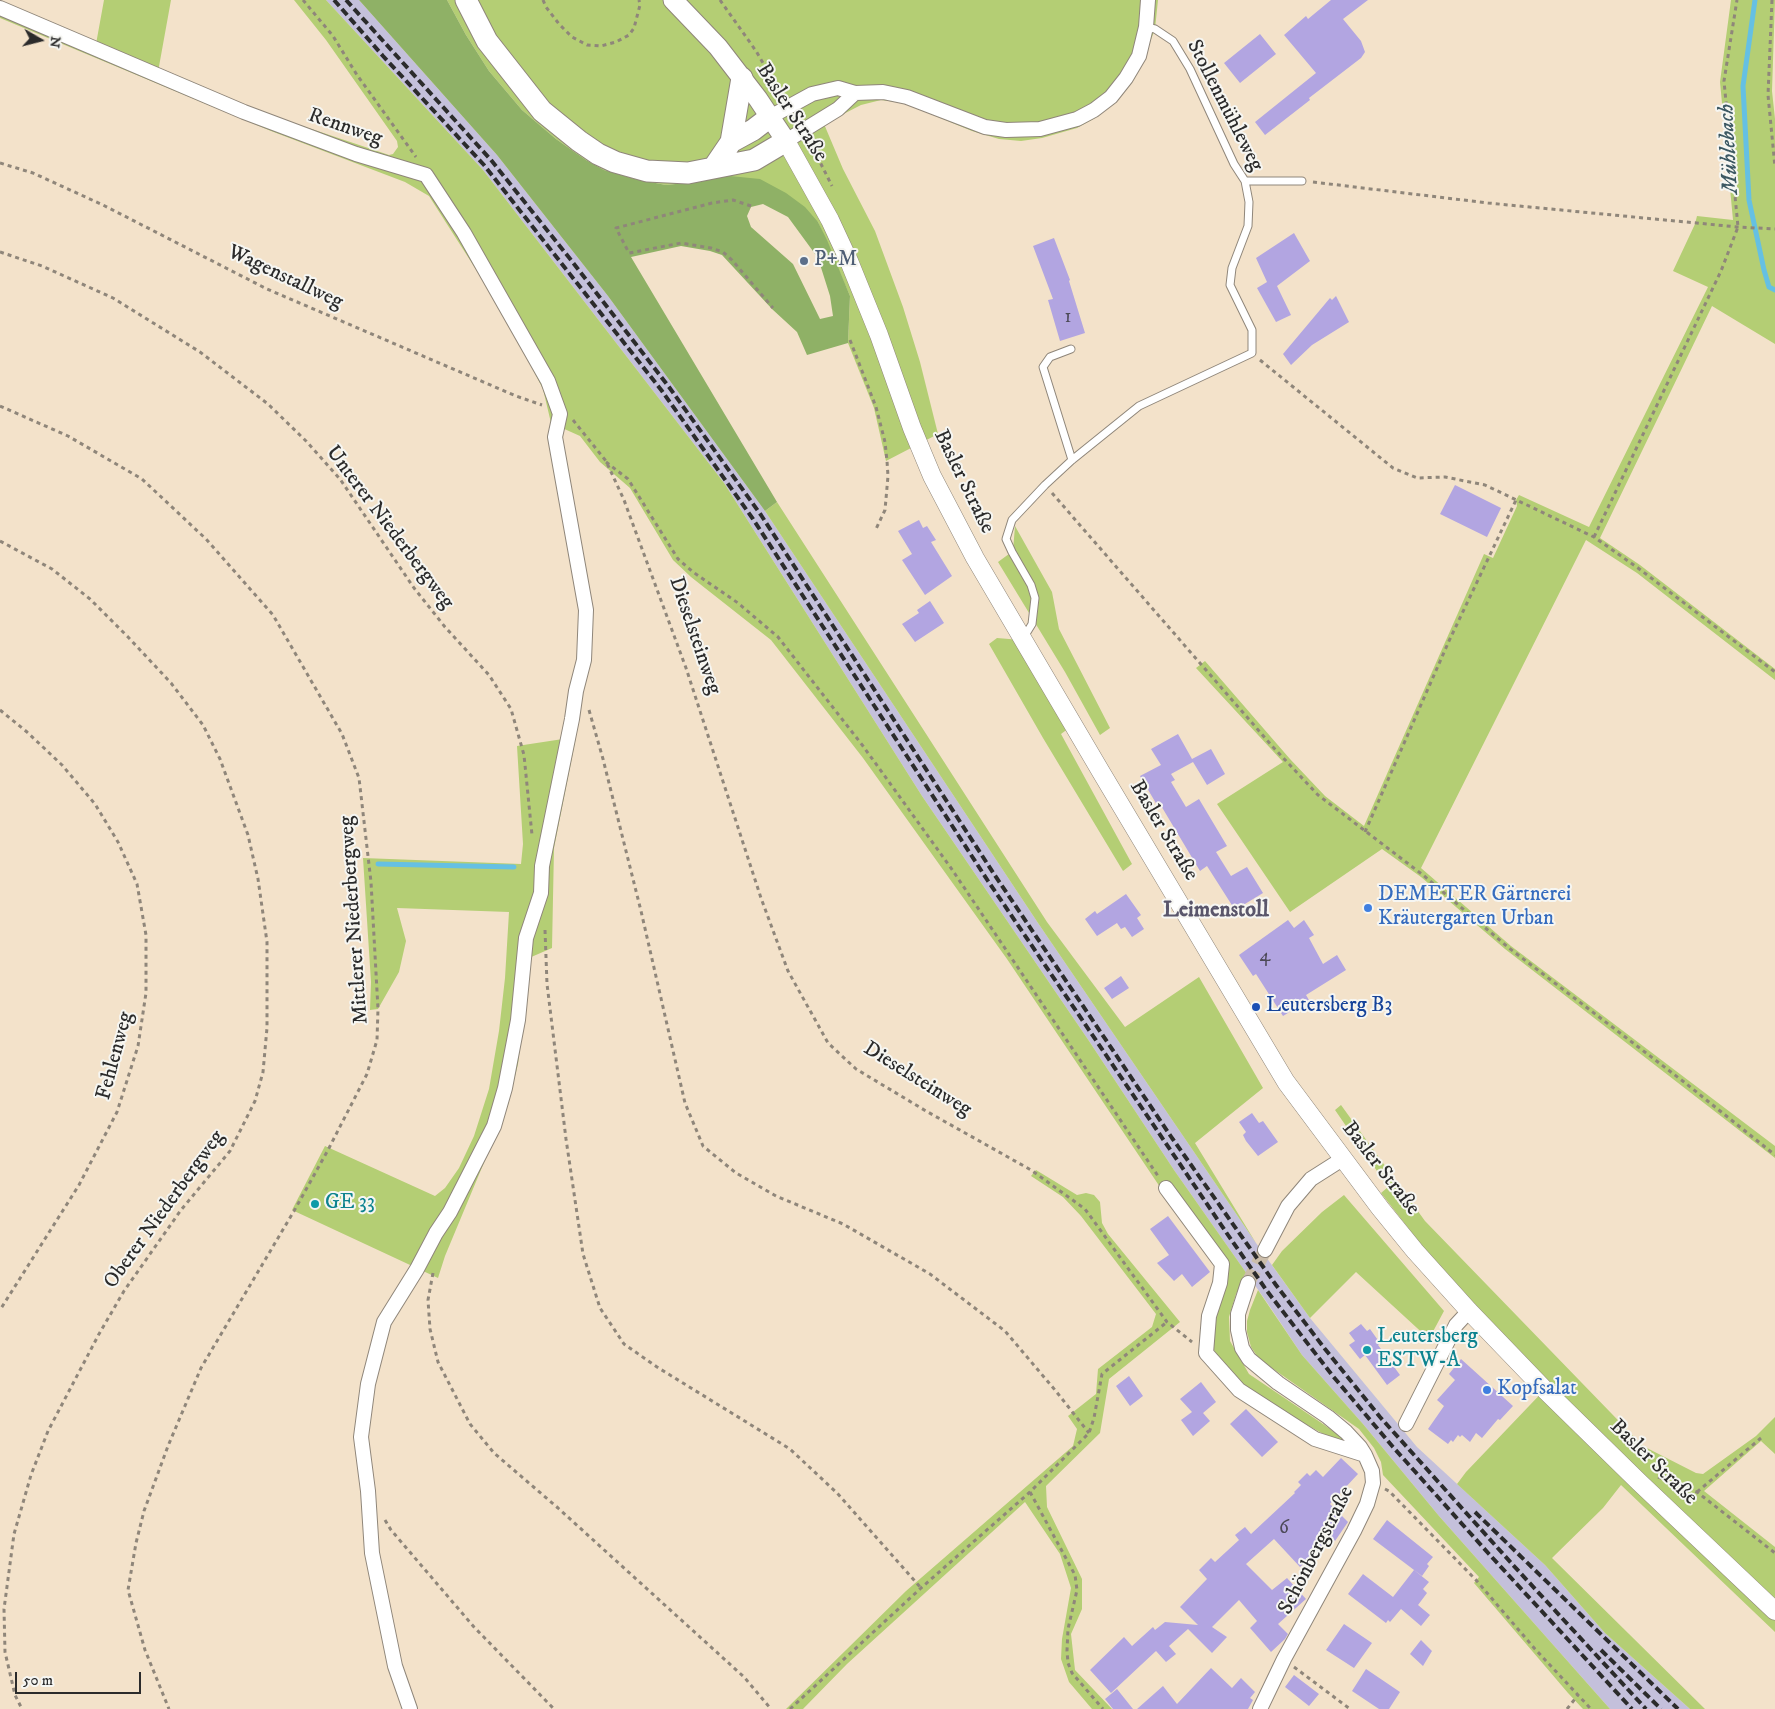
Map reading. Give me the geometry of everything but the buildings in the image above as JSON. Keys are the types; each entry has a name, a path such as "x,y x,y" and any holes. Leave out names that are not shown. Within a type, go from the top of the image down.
{"main road":[{"path":"466,0 487,41 542,111 579,141 598,154 615,162 647,171 688,173 754,160 786,141"},
{"name":"Basler Straße","path":"674,0 718,46 742,78 779,112 786,141"},
{"path":"714,167 731,142 742,78"},
{"path":"731,142 779,112"}],"street":[{"path":"779,112 812,94 838,88 855,93 883,92 907,97 985,127 1025,130 1054,126 1077,119 1094,110 1111,97 1126,78 1139,56 1146,27 1148,0"},
{"name":"Rennweg","path":"0,8 244,112 356,154 426,175 464,233 548,380 560,414"},
{"path":"786,141 838,109 855,93"},
{"name":"Basler Straße","path":"786,141 830,220 850,261 912,428 932,476 975,558 1286,1082 1380,1208 1415,1251 1469,1311 1545,1390 1775,1611"},
{"path":"410,1709 395,1666 372,1552 368,1492 361,1437 368,1384 384,1322 417,1270 436,1232 450,1212 494,1126 505,1088 518,1020 526,938 541,892 542,866 576,691 584,660 586,610 555,437 560,414"},
{"path":"1265,1250 1288,1206 1311,1179 1344,1158"},
{"path":"1166,1188 1222,1264 1220,1283 1209,1316 1206,1353 1239,1390 1315,1439 1365,1455"},
{"name":"Schönbergstraße","path":"1248,1283 1238,1314 1238,1330 1242,1348 1249,1359 1278,1383 1328,1417 1346,1432 1365,1455 1372,1471 1373,1482 1367,1504 1354,1531 1284,1659 1260,1709"},
{"path":"1406,1424 1456,1326 1469,1311"}],"lane":[{"name":"Stollenmühleweg","path":"1146,27 1155,29 1173,41 1190,69 1234,164 1245,181 1249,202 1248,226 1232,268 1230,285 1252,330 1252,353"},
{"path":"1245,181 1302,181"},
{"path":"1071,350 1050,357 1043,367 1072,460"},
{"path":"1024,638 1032,624 1035,598 1031,585 1006,539 1012,520 1045,484 1139,406 1252,353"}],"path":[{"path":"304,0 332,36 357,75 414,154"},
{"path":"543,0 559,24 572,37 587,45 601,46 616,42 629,35 634,28 640,5 639,0"},
{"path":"720,0 756,51 779,112"},
{"path":"1594,537 1722,271 1738,227 1724,81 1737,0"},
{"path":"1772,0 1768,95 1775,167"},
{"name":"Wagenstallweg","path":"0,163 33,173 103,204 267,289 573,420 606,461"},
{"path":"1302,181 1488,203 1775,229"},
{"path":"751,206 734,200 712,203 616,228 629,253 681,243 723,252 773,308"},
{"name":"Unterer Niederbergweg","path":"0,252 42,266 113,298 200,352 268,404 306,441 340,479 414,588 444,627 489,675 511,709 524,755 528,791"},
{"path":"850,340 876,407 885,442 888,476 884,510 876,529"},
{"path":"1252,353 1393,468 1417,478 1445,477 1485,486 1594,537 1775,672"},
{"name":"Mittlerer Niederbergweg","path":"0,406 68,436 142,479 206,539 273,615 342,734 359,778 371,882 378,1009 377,1040 367,1074 328,1150 201,1368 168,1446 144,1511 128,1590 145,1650 169,1709"},
{"name":"Dieselsteinweg","path":"606,461 628,479 678,559 692,572 738,603 778,637 863,746 950,868 1166,1188"},
{"name":"Dieselsteinweg","path":"606,461 624,500 686,668 760,898 788,971 828,1044 856,1069 1024,1166 1064,1192 1085,1209 1167,1322 1206,1353"},
{"path":"1045,484 1273,747 1318,794 1423,875 1509,948 1684,1082 1775,1155"},
{"path":"1365,832 1449,641 1516,500"},
{"name":"Oberer Niederbergweg","path":"0,541 52,569 90,599 171,683 203,725 220,759 248,835 258,880 267,942 267,1028 262,1072 255,1101 230,1151 181,1210 124,1291 48,1431 31,1475 14,1534 4,1609 5,1652 15,1695 22,1709"},
{"path":"576,691 587,705 603,760 667,1022 684,1103 703,1146 736,1173 760,1187 776,1196 842,1224 930,1274 1005,1331 1089,1434"},
{"name":"Fehlenweg","path":"0,710 62,765 95,804 118,842 137,884 146,935 146,993 138,1046 117,1112 79,1185 0,1310"},
{"path":"545,929 547,984 566,1139 584,1254 600,1308 624,1344 657,1367 790,1449 837,1492 921,1588"},
{"path":"433,1272 428,1300 430,1329 438,1362 470,1424 494,1453 558,1508 744,1677 772,1709"},
{"path":"790,1709 921,1588 1030,1492 1089,1434 1102,1374 1167,1322"},
{"path":"1697,1492 1760,1438"},
{"path":"1665,1478 1697,1492 1775,1553"},
{"path":"1373,1482 1389,1491 1476,1580 1535,1649 1591,1709"},
{"path":"368,1492 391,1530 461,1612 554,1709"},
{"path":"1030,1492 1075,1574 1077,1590 1068,1628 1066,1651 1068,1663 1072,1674 1103,1709"},
{"path":"1284,1659 1350,1709"},
{"path":"1567,1709 1578,1695"}],"shaded area":[{"path":"326,0 359,0 497,155 608,296 765,511 1038,923 1256,1243 1310,1318 1417,1447 1545,1565 1605,1633 1690,1709 1610,1709 1439,1516 1363,1424 1302,1355 1174,1170 1089,1041 922,796 724,483 483,170"}],"green space":[{"path":"104,0 171,0 158,72 246,107 389,155 393,154 398,147 397,141 326,40 294,0 326,0 483,170 724,483 922,796 1089,1041 1174,1170 1247,1274 1236,1294 1229,1317 1230,1341 1249,1374 1341,1437 1343,1439 1342,1442 1338,1442 1249,1393 1221,1362 1214,1350 1212,1335 1213,1318 1226,1266 1162,1190 1007,959 863,758 771,640 691,577 673,560 630,488 600,462 580,436 551,423 543,389 530,364 491,293 429,196 405,182 271,131 0,18 0,2 96,44"},
{"path":"359,0 447,0 489,71 522,110 556,139 604,170 666,185 703,181 720,175 760,179 786,193 805,207 818,222 850,296 848,343 807,355 797,332 772,309 722,255 681,246 631,257 777,502 765,511 608,296 497,155","holes":["763,204 788,217 818,258 830,296 833,316 820,319 793,264 751,227 747,216 751,207"]},
{"path":"447,0 1158,0 1155,29 1144,58 1114,102 1095,118 1077,128 1042,138 1021,141 999,139 972,131 904,103 881,100 861,105 824,124 843,169 875,231 903,307 920,362 938,434 886,461 874,408 848,343 850,296 818,222 720,175 703,181 666,185 604,170 586,160 556,139 522,110 489,71"},
{"path":"1731,0 1775,0 1772,91 1775,119 1775,344 1712,306 1600,538 1640,565 1775,669 1775,680 1637,573 1586,540 1421,868 1511,946 1775,1146 1775,1158 1505,949 1421,877 1382,849 1290,912 1217,804 1283,762 1196,668 1205,661 1290,759 1325,796 1364,826 1484,554 1493,558 1517,506 1516,500 1519,495 1589,527 1708,287 1673,271 1697,216 1733,220 1720,82"},
{"path":"777,502 1047,922 1125,1027 1199,977 1263,1088 1195,1143 1256,1243 1038,923 765,511"},
{"path":"1015,526 1052,592 1059,629 1110,728 1100,735 1065,672 998,562 1013,551"},
{"path":"997,638 1021,640 1069,728 1061,734 1132,864 1123,871 989,644"},
{"path":"576,737 554,848 552,948 529,958 518,1064 508,1105 445,1256 438,1278 292,1210 325,1146 435,1196 445,1188 459,1168 474,1136 489,1089 499,1031 505,978 509,912 397,908 406,941 399,972 378,1009 370,1010 371,982 363,858 521,864 523,844 517,746"},
{"path":"1341,1105 1425,1221 1643,1446 1696,1473 1703,1474 1756,1436 1775,1417 1775,1454 1761,1441 1704,1491 1775,1547 1775,1632 1621,1485 1603,1508 1552,1558 1705,1709 1690,1709 1605,1633 1545,1565 1457,1484 1466,1472 1550,1384 1433,1260 1381,1193 1388,1187 1335,1110"},
{"path":"1036,1170 1077,1195 1086,1193 1094,1195 1100,1202 1102,1223 1108,1234 1180,1322 1109,1379 1100,1433 1046,1486 1047,1507 1082,1579 1082,1609 1071,1634 1075,1670 1112,1709 1092,1709 1069,1682 1061,1659 1062,1639 1071,1588 1060,1554 1025,1502 847,1664 803,1709 786,1709 906,1591 1073,1446 1077,1429 1068,1416 1096,1394 1098,1369 1152,1327 1156,1314 1081,1216 1063,1197 1031,1176"},
{"path":"1344,1195 1444,1311 1429,1339 1356,1272 1310,1318 1272,1265 1282,1251 1322,1212"},
{"path":"1258,1290 1302,1355 1363,1424 1439,1516 1610,1709 1583,1709 1568,1693 1474,1583 1479,1577 1383,1475 1381,1462 1374,1448 1359,1429 1259,1359 1251,1347 1247,1332 1247,1321"}],"waterway":[{"name":"Mühlebach","path":"1755,0 1743,86 1749,200 1764,270 1769,287 1775,290"},
{"path":"378,864 514,867"}],"tunnel":[{"path":"1248,1283 1265,1250"}],"railway":[{"path":"334,0 484,165 662,391 753,519 988,881 1267,1291 1332,1375 1393,1447 1632,1709"},
{"path":"346,0 491,160 669,387 761,515 994,874 1172,1138 1276,1285 1380,1417 1646,1709"},
{"path":"1475,1512 1678,1709"},
{"path":"1601,1650 1661,1709"}],"place":[{"name":"P+M","path":"804,261"},
{"name":"DEMETER Gärtnerei Kräutergarten Urban","path":"1368,908"},
{"name":"Leutersberg B3","path":"1256,1007"},
{"name":"GE 33","path":"315,1204"},
{"name":"Leutersberg ESTW-A","path":"1367,1350"},
{"name":"Kopfsalat","path":"1487,1390"}],"district":[{"name":"Leimenstoll","path":"1216,911"}]}
